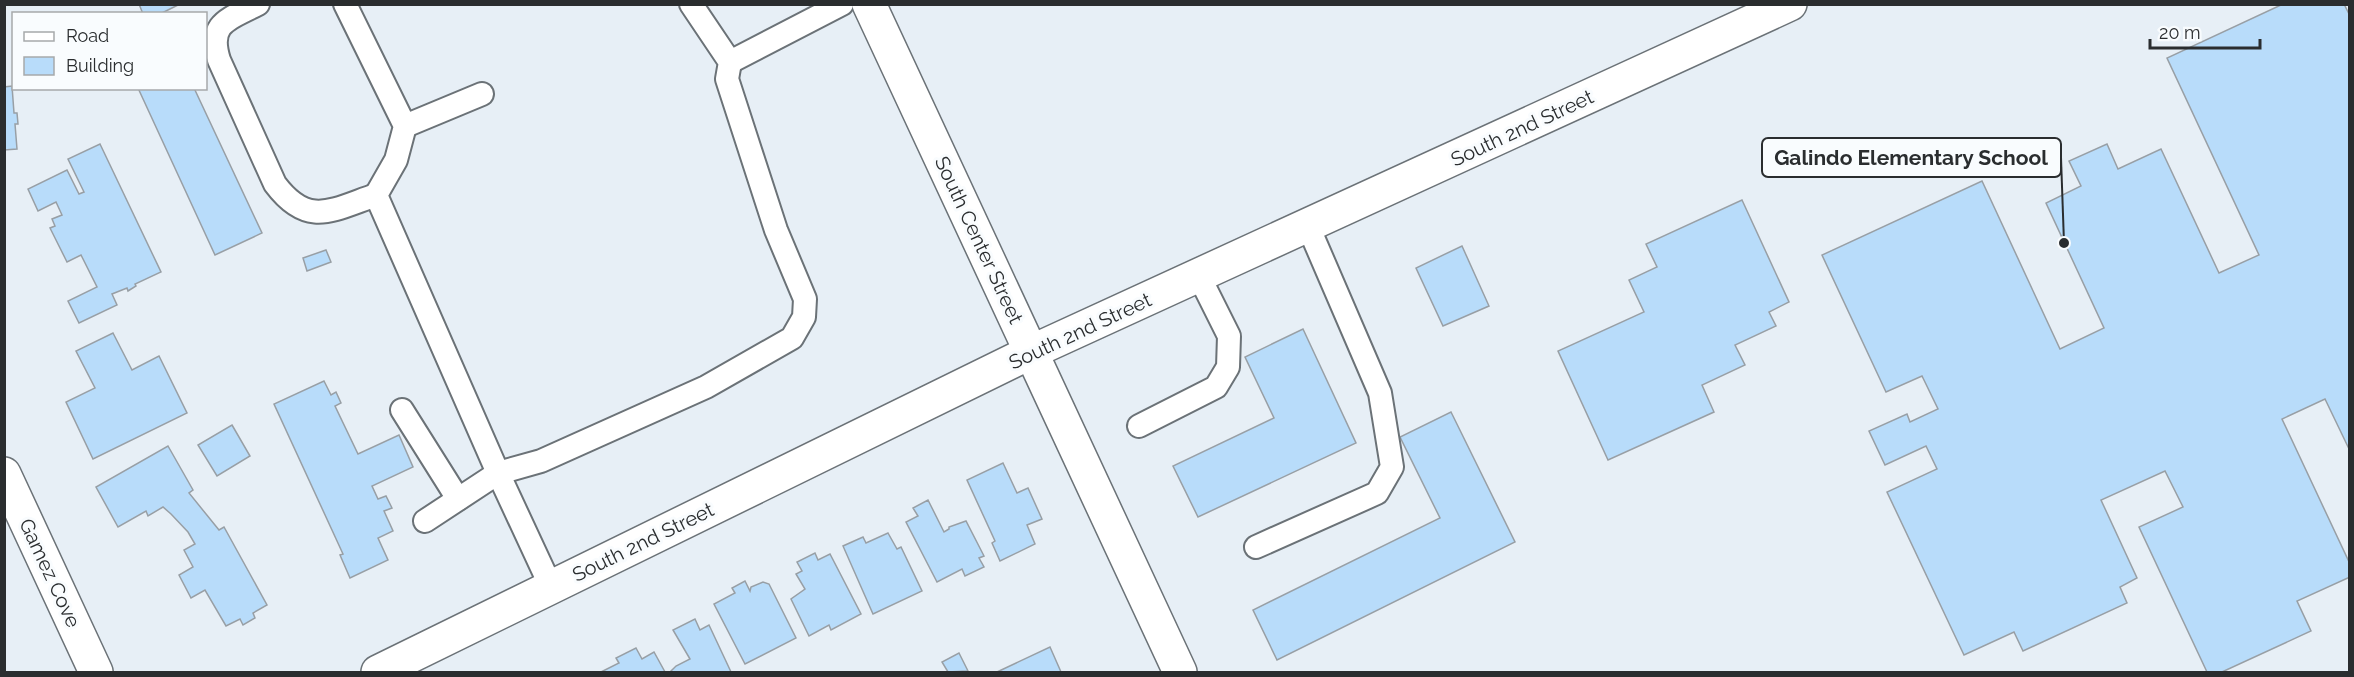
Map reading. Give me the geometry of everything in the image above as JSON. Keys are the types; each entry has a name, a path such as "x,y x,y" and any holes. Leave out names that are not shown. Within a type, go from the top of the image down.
{"street":[{"name":"South Center Street","path":"869,4 1180,672"},
{"name":"South 2nd Street","path":"378,672 1032,352 1790,4"},
{"name":"Gamez Cove","path":"4,474 96,672"}],"lane":[{"path":"258,4 219,26 214,45 275,184 286,199 313,213 329,211 376,195 396,160 405,126 345,4"},
{"path":"425,521 498,473 541,461 706,387 792,338 804,317 805,299 776,230 727,79 730,62 691,4"},
{"path":"730,62 842,4"},
{"path":"405,126 482,94"},
{"path":"376,195 498,473 551,587"},
{"path":"1256,547 1377,494 1392,467 1380,393 1308,226"},
{"path":"1139,426 1216,387 1228,367 1228,336 1199,276"},
{"path":"402,410 458,499"}],"building":[{"path":"139,4 180,4 164,12 142,12"},
{"path":"2283,4 2344,4 2350,16 2350,451 2325,399 2282,419 2350,564 2350,577 2297,601 2311,631 2222,672 2207,672 2139,527 2183,507 2165,471 2101,500 2137,578 2120,587 2127,603 2023,651 2014,632 1964,655 1887,492 1937,469 1926,446 1885,465 1869,431 1907,414 1910,422 1938,409 1922,376 1886,392 1822,255 1982,181 2060,349 2104,328 2046,203 2081,186 2069,161 2107,144 2118,169 2161,149 2219,273 2259,255 2167,58"},
{"path":"12,86 14,113 17,113 18,124 15,124 17,149 4,150 4,87"},
{"path":"139,90 195,90 262,233 215,255"},
{"path":"100,144 161,272 135,284 136,286 128,291 127,288 112,294 117,305 79,323 68,301 97,287 81,255 67,262 50,228 55,226 52,219 62,215 56,202 38,211 28,189 67,170 79,194 84,192 68,159"},
{"path":"1742,200 1789,302 1769,312 1776,326 1735,345 1745,365 1702,385 1714,412 1608,460 1558,351 1644,312 1629,280 1657,267 1646,244"},
{"path":"1462,246 1489,306 1443,326 1416,268"},
{"path":"326,250 331,262 307,271 303,258"},
{"path":"1303,329 1356,443 1198,517 1173,466 1274,418 1245,357"},
{"path":"113,333 132,370 159,356 187,413 93,459 66,402 95,388 76,351"},
{"path":"324,381 331,395 336,392 341,403 335,406 358,454 399,435 413,467 372,486 378,499 386,496 392,508 384,511 393,531 378,538 388,560 350,578 340,555 343,554 274,404"},
{"path":"1451,412 1515,542 1277,660 1253,610 1440,518 1400,437"},
{"path":"232,425 250,456 217,476 198,445"},
{"path":"168,446 193,490 189,493 219,530 224,527 267,605 253,613 255,618 243,625 240,619 226,626 205,590 191,598 179,575 193,567 184,550 195,544 188,532 171,514 163,507 148,516 146,511 118,527 96,487"},
{"path":"1003,463 1017,493 1028,488 1042,519 1027,525 1035,544 1000,561 992,543 995,541 967,480"},
{"path":"928,500 944,532 949,527 966,521 984,556 979,558 984,567 965,576 962,569 937,582 906,522 918,516 913,508"},
{"path":"888,533 897,549 901,547 922,591 873,614 843,546 863,537 866,543"},
{"path":"815,553 818,560 830,554 861,614 831,630 829,625 809,636 791,599 805,589 796,574 802,571 797,562"},
{"path":"745,581 750,591 751,587 763,582 769,584 796,638 745,664 714,604 735,593 732,588"},
{"path":"695,619 700,630 709,625 731,672 670,672 690,659 673,630"},
{"path":"1050,647 1061,672 997,672"},
{"path":"636,648 642,659 654,652 665,672 601,672 619,663 616,658"},
{"path":"959,653 968,671 948,672 942,662"}],"place":[{"name":"Galindo Elementary School","path":"2064,243"}]}
